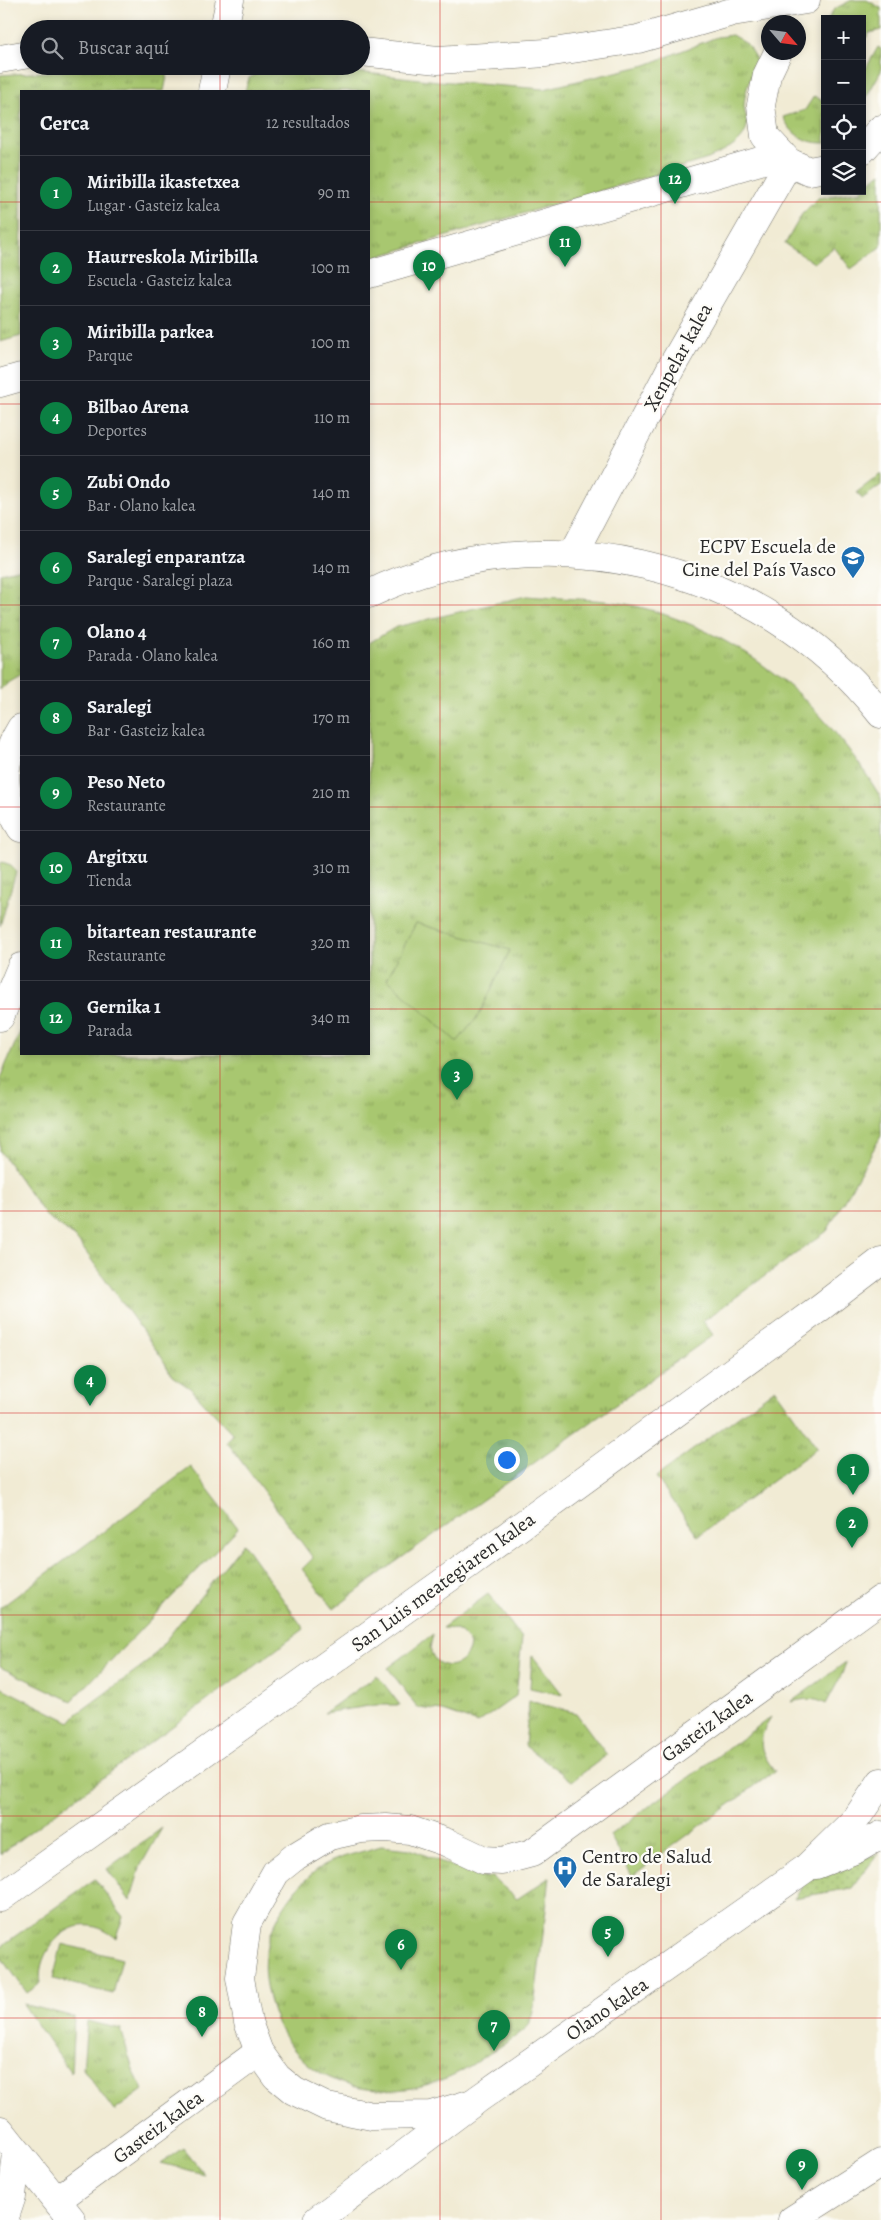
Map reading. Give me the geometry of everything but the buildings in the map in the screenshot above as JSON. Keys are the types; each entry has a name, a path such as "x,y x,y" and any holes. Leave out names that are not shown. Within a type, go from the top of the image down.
{"street":[{"path":"226,20 230,0"},
{"path":"798,15 806,0"},
{"path":"370,53 438,60 546,53 638,39 732,12 806,0"},
{"path":"0,59 20,56"},
{"path":"774,60 767,75 761,106 765,136 785,159 809,171 821,169"},
{"path":"212,90 215,75"},
{"path":"370,274 785,159"},
{"name":"Xenpelar kalea","path":"573,554 672,366 785,159"},
{"path":"0,383 20,377"},
{"path":"370,594 422,572 462,562 515,554 573,554 634,562 681,575 721,590 792,629 821,651 852,681 881,714"},
{"path":"11,823 2,793 2,769 9,745 20,729"},
{"path":"0,1017 20,969"},
{"name":"San Luis meategiaren kalea","path":"0,1898 470,1564 881,1261"},
{"name":"Gasteiz kalea","path":"473,2104 430,2115 372,2116 328,2107 294,2091 277,2077 259,2052 248,2022 240,1978 247,1923 276,1872 296,1856 329,1836 360,1829 386,1828 410,1830 448,1843 484,1860 502,1861 532,1852 881,1599"},
{"name":"Olano kalea","path":"318,2220 473,2104 805,1869 856,1819 881,1782"},
{"path":"805,1869 857,1848 881,1835"},
{"name":"Gasteiz kalea","path":"64,2210 259,2052"},
{"path":"0,2130 64,2210"},
{"path":"4,2220 12,2196 17,2153"},
{"path":"792,2220 881,2163"}],"green space":[{"path":"852,0 867,0 881,8 881,30 869,33 866,38 866,15 830,15 834,9"},
{"path":"732,35 747,44 757,61 745,100 744,108 747,123 745,132 738,142 732,146 708,159 370,259 370,90 245,90 249,78 255,75 370,74 544,89 646,65 717,37"},
{"path":"878,47 881,49 881,71 866,98 866,68"},
{"path":"0,75 167,75 164,90 20,90 20,336 0,342"},
{"path":"814,96 821,100 821,143 805,140 800,137 790,129 783,117 805,110"},
{"path":"881,173 881,247 851,269 834,247 814,263 785,244 802,214 818,198 837,195 866,195 866,184"},
{"path":"881,474 881,485 862,499 857,492"},
{"path":"20,568 20,675 9,681 0,690 0,573"},
{"path":"526,596 623,603 676,618 712,634 747,654 808,703 859,764 881,798 881,1136 827,1231 703,1321 713,1335 390,1566 334,1609 302,1569 313,1558 227,1442 233,1434 190,1388 172,1376 162,1358 75,1237 46,1216 0,1151 0,1078 20,1032 20,1055 370,1055 370,642 396,627"},
{"path":"2,862 11,865 16,872 0,926 0,864"},
{"path":"416,923 510,950 479,1015 457,1042 387,979"},
{"path":"775,1389 817,1448 698,1536 656,1477"},
{"path":"191,1467 238,1528 72,1701 0,1667 0,1608"},
{"path":"243,1543 304,1629 0,1854 0,1687 70,1722 77,1714 150,1660"},
{"path":"488,1594 522,1638 516,1696 478,1723 443,1711 418,1708 388,1668 433,1634 430,1648 438,1662 450,1666 463,1660 470,1645 459,1632 442,1628"},
{"path":"532,1655 563,1695 530,1688"},
{"path":"846,1662 842,1674 826,1704 809,1699 791,1702"},
{"path":"377,1675 400,1705 376,1705 324,1713"},
{"path":"529,1701 576,1713 607,1755 572,1781 525,1746"},
{"path":"771,1717 763,1732 761,1745 765,1757 775,1771 632,1876 610,1835"},
{"path":"162,1828 141,1865 130,1901 107,1869"},
{"path":"381,1846 410,1849 481,1878 492,1877 517,1899 550,1877 534,2007 529,2025 512,2039 473,2064 444,2079 414,2088 384,2090 355,2087 328,2077 304,2060 284,2037 271,2006 265,1981 265,1958 270,1936 289,1899 305,1880 330,1862"},
{"path":"878,1854 852,1888 794,1898 812,1872"},
{"path":"95,1879 123,1917 116,1938 104,1930 90,1926 80,1926 63,1933 50,1947 45,1956 40,1974 41,1983 27,1993 0,1955 0,1947"},
{"path":"62,1944 122,1959 113,1994 53,1979"},
{"path":"23,2004 74,2017 71,2073"},
{"path":"87,2021 121,2029 133,2070 143,2090 114,2111 83,2069"},
{"path":"183,2148 204,2174 161,2163"}],"place":[{"name":"Gernika 1","path":"675,204"},
{"name":"bitartean restaurante","path":"565,267"},
{"name":"Argitxu","path":"429,291"},
{"name":"ECPV Escuela de Cine del País Vasco","path":"853,579"},
{"name":"Miribilla parkea","path":"457,1100"},
{"name":"Bilbao Arena","path":"90,1406"},
{"name":"Miribilla ikastetxea","path":"853,1495"},
{"name":"Haurreskola Miribilla","path":"852,1548"},
{"name":"Centro de Salud de Saralegi","path":"565,1889"},
{"name":"Zubi Ondo","path":"608,1957"},
{"name":"Saralegi enparantza","path":"401,1970"},
{"name":"Saralegi","path":"202,2037"},
{"name":"Olano 4","path":"494,2051"},
{"name":"Peso Neto","path":"802,2190"}]}
